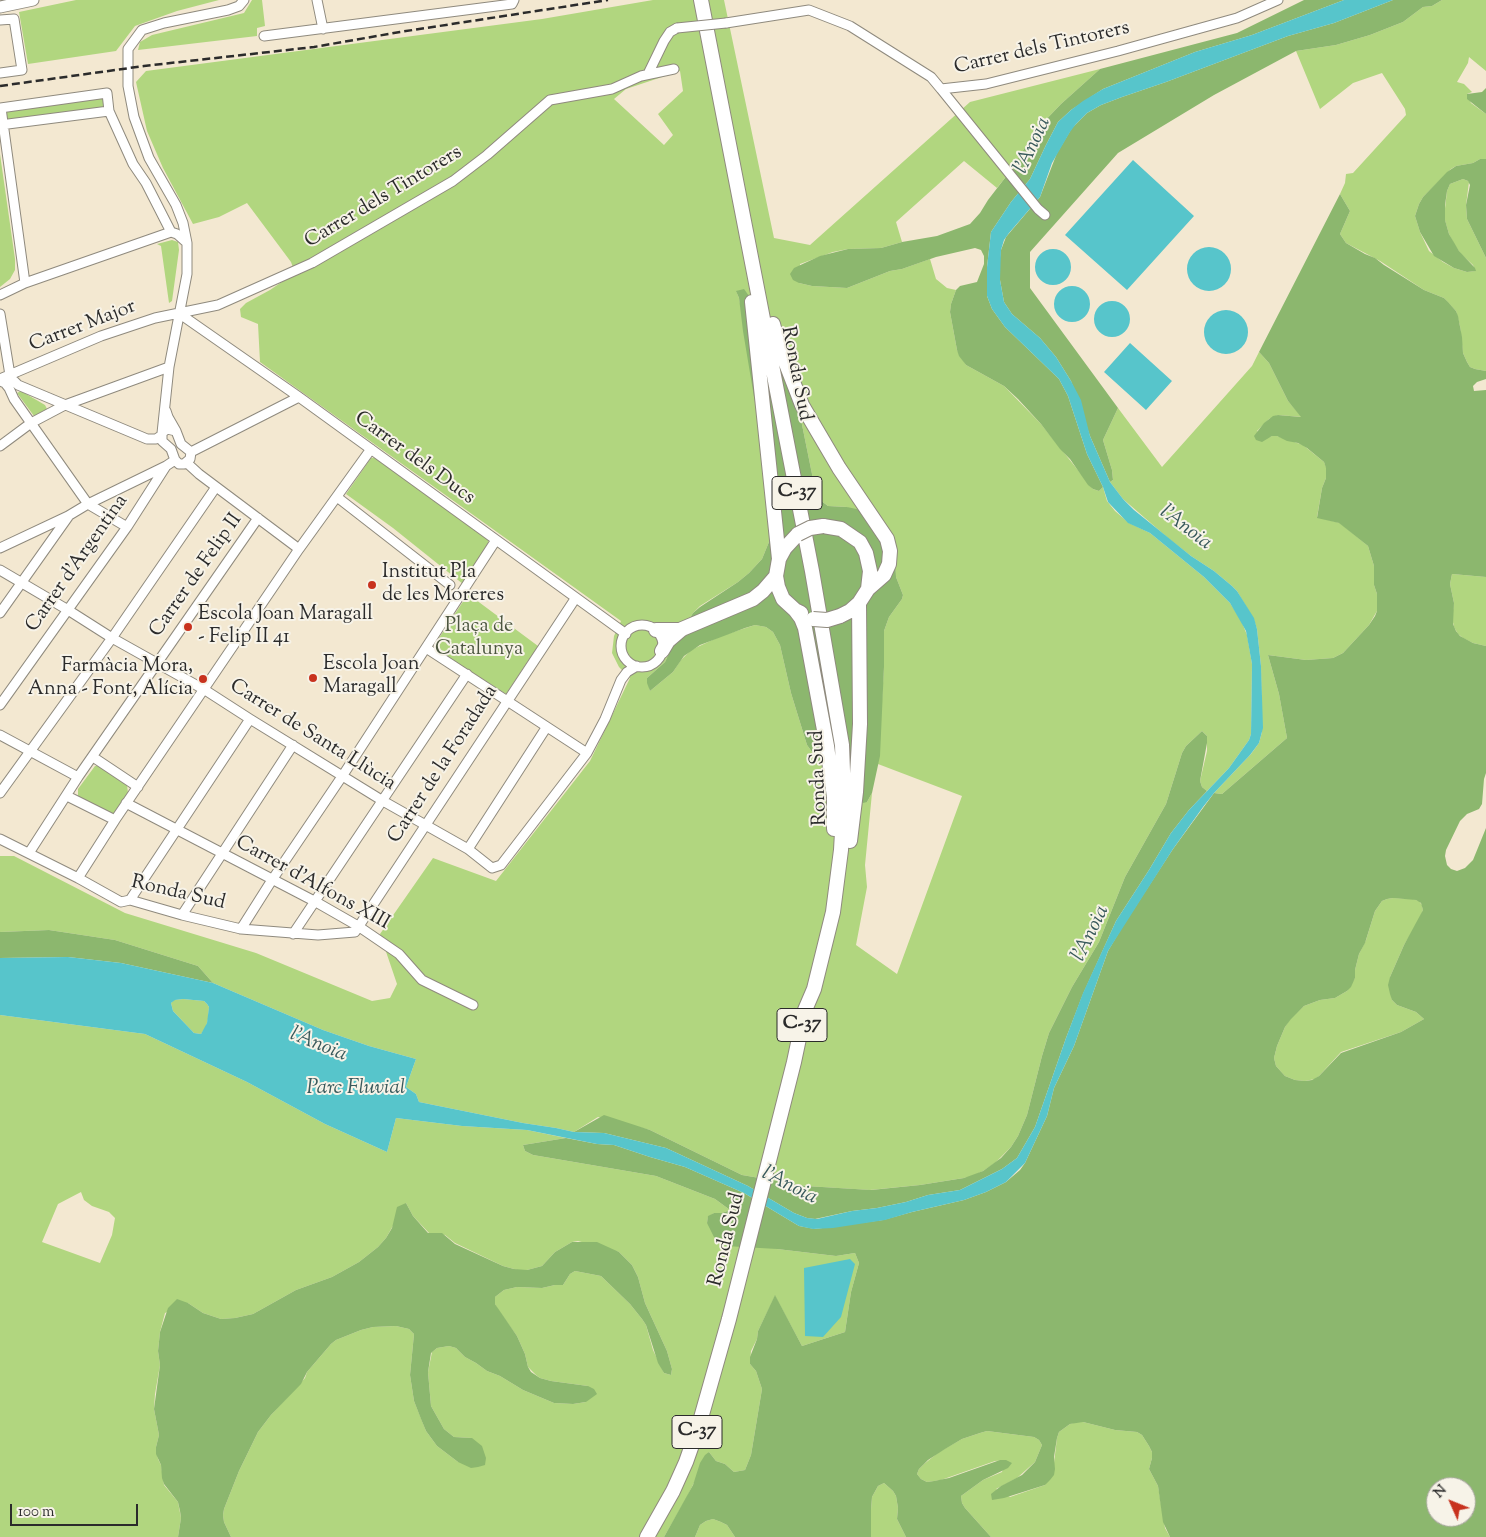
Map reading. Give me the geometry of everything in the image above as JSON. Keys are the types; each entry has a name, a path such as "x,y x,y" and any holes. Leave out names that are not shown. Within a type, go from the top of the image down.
{"highway":[{"name":"Ronda Sud","path":"647,1537 673,1491 686,1462 699,1425 729,1320 794,1062 805,1010 814,989 833,912 841,850 844,797 842,744 812,571 701,0"},
{"path":"751,254 750,286 779,559"},
{"path":"751,254 762,275 778,343 802,405 840,468 887,539 890,551 889,564 884,575 868,589 860,603 850,611 827,620 813,619 795,610"},
{"path":"814,989 834,850 834,796 827,746 805,628 801,618 784,599 778,587 776,576 779,559 784,548 798,534 810,528 823,526 841,530 860,542 866,553 870,571 868,589"},
{"path":"753,599 776,576"},
{"path":"656,630 674,631 682,629 753,599 765,596 784,599"},
{"path":"814,989 836,931 849,853 856,792 860,724 860,603"},
{"path":"662,651 668,640 682,629"}],"street":[{"path":"0,7 33,0"},
{"path":"165,408 181,444 190,452 190,459 187,462 179,464 175,460 171,449 162,441 162,434 169,367 187,274 187,243 176,205 149,158 134,117 128,86 128,49 142,30 164,23 228,10 240,6 244,0"},
{"path":"317,0 323,28"},
{"path":"472,0 481,8"},
{"path":"264,36 512,4 514,0"},
{"name":"Carrer dels Tintorers","path":"648,74 664,41 670,32 678,28 726,23 809,10 850,26 931,78 941,89 986,84 1118,51 1237,18 1278,0"},
{"path":"0,20 14,19 22,70 0,73"},
{"name":"Carrer dels Tintorers","path":"180,314 218,305 312,263 445,186 487,155 550,100 612,89 648,74 674,68"},
{"path":"941,89 1041,212"},
{"path":"25,283 0,108 106,93 109,111 133,164 146,183 171,232 177,234 187,243"},
{"path":"1,125 109,111"},
{"path":"0,295 25,283 171,232 178,223 180,215"},
{"path":"0,314 4,383 88,504 127,527"},
{"name":"Carrer Major","path":"4,377 101,336 155,318 180,314"},
{"name":"Carrer dels Ducs","path":"180,314 299,397 575,599 626,634"},
{"path":"0,446 31,423 65,405 169,367"},
{"path":"4,377 18,385 147,439 156,440 168,429 176,431"},
{"path":"14,399 14,389 18,385"},
{"path":"190,452 299,397"},
{"path":"78,878 126,803 205,690 299,549 371,449"},
{"path":"0,548 68,516 175,460"},
{"path":"187,462 199,474 299,549"},
{"name":"Carrer d'Argentina","path":"0,704 127,527 166,466"},
{"path":"0,793 112,638 216,487"},
{"path":"337,497 450,585"},
{"path":"0,613 68,516"},
{"name":"Carrer de Felip II","path":"29,853 78,777 258,518"},
{"path":"241,929 496,540"},
{"name":"Carrer de Santa Llùcia","path":"0,570 112,638 205,690 425,826 468,849 492,868 501,865 587,753"},
{"name":"Carrer de la Foradada","path":"358,926 575,599"},
{"path":"426,648 587,753 621,680 627,672 637,666 650,665 660,657 662,640 656,630 644,625 630,629 622,640 623,653 626,659 637,666"},
{"path":"294,934 467,674"},
{"path":"130,900 250,719"},
{"path":"468,849 546,728"},
{"path":"0,735 78,777"},
{"path":"182,915 293,745"},
{"path":"93,757 138,787"},
{"path":"67,796 115,820"},
{"name":"Carrer d'Alfons XIII","path":"126,803 316,902 358,926 399,954 422,980 474,1005"},
{"name":"Ronda Sud","path":"0,839 121,902 130,900 241,929 318,935 354,932 358,926"}],"green space":[{"path":"76,0 219,0 177,11 135,26 116,51 28,64 19,12"},
{"path":"252,0 262,0 265,26 257,28 257,36 138,50 140,42 152,35 244,13"},
{"path":"653,0 724,0 774,238 810,245 970,102 1100,69 1061,104 1037,129 997,188 964,161 896,222 902,242 881,248 848,249 833,252 800,264 799,283 812,286 847,288 890,271 902,269 930,259 936,279 947,288 956,290 950,312 957,350 966,365 1004,386 1041,424 1093,489 1099,491 1103,487 1107,501 1115,511 1129,523 1150,533 1204,577 1230,603 1241,620 1247,635 1252,664 1251,734 1249,740 1229,768 1207,791 1202,787 1200,781 1207,751 1207,736 1202,731 1186,746 1166,804 1125,877 1099,942 1072,987 1049,1033 1027,1115 1018,1136 1011,1147 995,1163 970,1177 870,1190 806,1186 742,1175 650,1130 598,1117 574,1132 419,1102 416,1094 406,1087 416,1059 369,1046 323,1030 213,983 198,966 115,940 49,930 0,932 0,856 14,856 125,913 256,953 372,1001 390,998 397,984 380,934 433,858 496,881 590,761 630,678 619,667 612,653 614,636 621,621 260,362 258,324 241,317 240,309 246,303 295,273 291,262 247,203 219,217 193,224 163,168 147,131 136,82 146,71 542,19","holes":["680,71 683,91 658,114 673,135 664,145 614,99 626,89","736,291 797,400 816,497 828,506 847,507 895,554 896,577 903,595 889,617 884,631 884,667 878,764 962,796 897,974 856,945 867,887 865,865 872,793 867,802 820,763 807,745 791,693 780,645 773,632 766,627 755,625 721,636 691,650 673,672 650,691 647,678 665,662 693,613 700,606 749,573 762,559 771,537 768,457 739,298"]},
{"path":"1304,0 1344,0 1252,35 1195,52 1103,89 1071,110 1058,122 1030,179 1011,202 991,232 987,267 987,296 992,309 1005,327 1059,379 1068,396 1087,454 1103,487 1099,491 1088,485 1070,459 1018,399 1004,386 966,365 959,356 950,312 951,304 956,290 960,286 977,282 984,264 984,256 981,250 975,248 936,257 902,269 890,271 847,288 812,286 793,280 790,274 794,268 820,256 848,249 881,248 937,236 970,224 1008,174 1037,129 1061,104 1100,69 1237,33"},
{"path":"1393,0 1442,0 1432,6 1423,7 1403,22 1370,35 1336,45 1296,51 1214,95 1118,153 1030,252 1030,288 1118,408 1103,440 1112,470 1113,480 1110,482 1090,436 1071,381 1056,357 1040,338 1012,314 1004,302 1000,280 1000,258 1006,237 1040,197 1057,153 1072,128 1087,113 1122,97 1288,36 1334,23"},
{"path":"1442,0 1486,0 1486,71 1469,57 1468,63 1457,82 1464,84 1472,92 1467,94 1471,103 1486,114 1486,159 1480,159 1451,169 1423,197 1415,216 1429,251 1454,268 1467,272 1475,271 1473,265 1461,254 1454,244 1444,217 1447,191 1450,184 1463,179 1469,182 1466,205 1467,219 1486,258 1486,371 1470,367 1467,362 1463,353 1456,311 1444,298 1424,290 1380,261 1346,243 1340,234 1350,211 1340,194 1345,183 1346,174 1353,173 1406,115 1405,109 1382,73 1353,83 1320,109 1296,51 1336,45 1370,35 1403,22 1423,7 1432,6"},
{"path":"1486,88 1486,114 1467,99 1467,94 1482,92"},
{"path":"104,96 105,107 0,122 0,111"},
{"path":"0,154 15,270 10,279 0,287"},
{"path":"1480,159 1486,159 1486,258 1467,219 1466,205 1470,185 1468,181 1463,179 1450,184 1445,205 1445,220 1449,234 1459,251 1476,271 1467,272 1454,268 1434,256 1420,232 1415,216 1423,197 1447,172 1456,166 1473,163"},
{"path":"1340,194 1350,211 1340,234 1346,243 1375,258 1424,290 1444,298 1458,316 1463,353 1467,362 1470,367 1486,371 1486,379 1477,382 1473,386 1474,391 1486,390 1486,577 1452,574 1450,584 1454,603 1453,624 1456,631 1460,636 1473,643 1486,646 1486,773 1482,804 1479,809 1467,814 1460,821 1445,856 1447,865 1451,869 1457,871 1465,868 1473,860 1486,828 1486,1537 1170,1537 1163,1522 1158,1486 1149,1469 1152,1452 1142,1435 1137,1432 1115,1430 1083,1422 1070,1424 1059,1432 1054,1457 1054,1475 1045,1485 1004,1498 992,1500 991,1494 1001,1486 1022,1475 1035,1462 1042,1445 1034,1437 987,1431 962,1439 928,1460 919,1469 917,1474 927,1482 949,1478 1000,1460 1012,1463 1008,1468 983,1480 961,1496 965,1508 991,1537 906,1537 897,1519 896,1496 884,1483 878,1486 872,1497 871,1537 735,1537 727,1525 713,1519 700,1525 695,1537 664,1537 693,1485 700,1463 705,1455 709,1452 716,1461 725,1464 734,1472 745,1470 751,1455 762,1389 756,1371 750,1364 750,1357 758,1331 775,1295 802,1346 845,1332 851,1292 859,1263 855,1253 836,1256 777,1249 726,1246 714,1237 707,1223 708,1216 730,1210 715,1199 656,1176 533,1155 525,1151 523,1145 566,1138 614,1145 685,1167 744,1193 799,1226 815,1229 883,1220 964,1200 1006,1182 1020,1170 1047,1116 1054,1088 1074,1046 1108,951 1124,924 1173,849 1214,793 1222,794 1287,738 1279,694 1268,655 1306,660 1333,658 1343,653 1369,625 1377,611 1374,566 1368,546 1339,523 1317,518 1322,488 1326,478 1324,462 1298,443 1287,441 1277,436 1272,436 1262,442 1256,440 1254,436 1264,423 1273,416 1301,417 1288,401 1269,363 1259,352","holes":["1393,898 1416,900 1421,903 1423,910 1404,945 1388,985 1392,1000 1397,1005 1416,1012 1424,1019 1401,1032 1341,1053 1319,1076 1312,1080 1295,1080 1285,1076 1276,1066 1274,1058 1285,1027 1304,1006 1320,1000 1335,998 1351,987 1355,978 1359,954 1365,943 1375,911 1382,901"]},
{"path":"172,240 178,242 179,250 172,301 169,303 161,246 157,244"},
{"path":"744,289 749,296 779,367 789,379 797,400 816,497 828,506 861,510 895,554 896,577 903,595 889,617 884,631 880,756 872,793 867,802 863,803 849,780 823,767 807,745 791,693 780,645 773,632 766,627 755,625 700,645 684,656 673,672 650,691 647,683 647,678 665,662 693,613 749,573 762,559 771,537 768,457 754,397 739,298 736,291"},
{"path":"1259,352 1269,363 1288,401 1302,417 1278,415 1269,419 1257,431 1267,438 1277,436 1303,445 1324,462 1326,478 1322,488 1317,517 1340,523 1368,546 1374,566 1377,611 1369,625 1343,653 1333,658 1306,660 1268,655 1279,694 1287,738 1222,794 1214,793 1251,754 1259,743 1262,732 1261,666 1257,629 1254,620 1232,586 1168,538 1123,499 1110,482 1113,480 1112,470 1103,440 1118,408 1162,467 1252,366"},
{"path":"21,391 45,405 47,409 34,416 17,393"},
{"path":"371,458 376,458 489,539 487,547 463,584 393,528 346,494"},
{"path":"1452,574 1486,577 1486,646 1463,638 1454,627 1452,618 1454,603 1450,584"},
{"name":"Plaça de Catalunya","path":"468,594 538,646 506,694 437,650 437,641"},
{"path":"1202,731 1207,736 1207,743 1200,781 1202,787 1207,791 1171,833 1116,921 1083,994 1035,1127 1017,1158 1002,1169 960,1190 815,1219 794,1213 748,1186 666,1148 604,1133 574,1132 604,1115 650,1130 742,1175 806,1186 871,1190 964,1178 983,1171 1001,1158 1018,1136 1027,1115 1049,1033 1072,987 1099,942 1125,877 1166,804 1182,753 1186,746"},
{"path":"95,766 100,766 127,785 128,793 114,813 110,814 78,797 78,789"},
{"path":"1393,898 1413,899 1419,901 1422,905 1423,910 1419,920 1404,945 1390,977 1392,1000 1397,1005 1416,1012 1424,1019 1401,1032 1341,1052 1315,1079 1295,1080 1285,1076 1276,1066 1274,1058 1285,1027 1290,1019 1304,1006 1320,1000 1335,998 1347,991 1355,978 1359,954 1366,940 1375,911 1382,901"},
{"path":"49,930 115,940 198,966 213,983 121,963 68,957 0,958 0,932"},
{"path":"174,1000 204,1001 209,1007 206,1027 201,1034 194,1033 173,1011 171,1003"},
{"path":"0,1015 145,1034 247,1082 325,1124 387,1152 396,1118 462,1126 527,1130 566,1138 523,1145 525,1151 533,1155 656,1176 715,1199 730,1210 714,1213 708,1217 707,1223 777,1249 836,1256 855,1253 859,1263 851,1292 845,1332 802,1346 775,1296 758,1331 757,1339 751,1351 750,1364 756,1371 762,1389 751,1455 745,1470 734,1472 725,1464 716,1461 709,1452 687,1497 664,1537 231,1537 224,1522 224,1509 239,1471 258,1432 305,1378 307,1372 331,1344 336,1340 361,1330 373,1327 396,1326 409,1329 414,1334 410,1375 414,1401 426,1431 437,1446 458,1462 472,1438 454,1437 444,1429 431,1406 428,1372 432,1352 437,1348 449,1346 456,1348 465,1357 487,1371 500,1376 523,1390 554,1403 573,1404 586,1402 588,1386 540,1378 528,1367 525,1354 517,1336 495,1304 495,1297 504,1290 517,1287 542,1288 563,1285 570,1274 575,1271 601,1276 630,1304 642,1319 646,1325 653,1350 664,1373 671,1375 672,1369 667,1351 645,1303 638,1277 632,1265 619,1252 578,1241 572,1242 555,1252 542,1266 521,1271 503,1266 455,1243 445,1235 429,1233 413,1216 406,1203 386,1238 359,1262 332,1277 296,1290 253,1314 221,1319 203,1313 188,1303 165,1313 160,1332 158,1351 160,1365 155,1394 154,1409 159,1435 156,1447 164,1485 178,1502 181,1518 178,1537 0,1537","holes":["81,1192 84,1200 92,1206 109,1212 115,1218 112,1235 100,1263 42,1242 58,1204"]},
{"path":"406,1203 413,1216 428,1233 442,1233 455,1244 503,1266 514,1269 527,1270 542,1266 555,1252 572,1242 597,1242 619,1252 632,1265 638,1277 645,1303 667,1351 672,1369 671,1375 664,1373 658,1363 646,1325 642,1319 630,1304 601,1276 575,1271 570,1274 563,1285 542,1288 517,1287 504,1290 495,1297 495,1304 517,1336 531,1372 540,1378 551,1381 588,1386 594,1389 597,1394 586,1402 573,1404 554,1403 523,1390 500,1376 487,1371 465,1357 456,1348 449,1346 437,1348 431,1353 428,1372 431,1406 444,1429 454,1437 472,1438 482,1446 486,1458 485,1465 471,1468 458,1462 437,1446 426,1431 414,1401 410,1375 414,1334 409,1329 396,1326 373,1327 361,1330 336,1340 331,1344 307,1372 301,1384 271,1415 258,1432 239,1471 224,1509 224,1522 231,1537 178,1537 181,1518 180,1511 178,1502 164,1484 162,1478 161,1465 156,1454 159,1435 154,1409 160,1365 158,1351 160,1332 168,1308 177,1299 188,1303 203,1313 221,1319 253,1314 296,1290 332,1277 359,1262 386,1238 392,1228 397,1207"},
{"path":"1077,1422 1115,1430 1137,1432 1142,1435 1152,1452 1149,1469 1158,1486 1165,1528 1170,1537 991,1537 965,1508 961,1496 983,1480 1002,1472 1006,1460 995,1461 941,1480 927,1482 917,1474 924,1464 939,1452 962,1439 980,1433 987,1431 1034,1437 1042,1445 1035,1462 1017,1478 996,1489 1010,1497 1045,1485 1054,1463 1059,1432 1070,1424"},
{"path":"884,1483 896,1496 897,1519 906,1537 871,1537 872,1497 878,1486"},
{"path":"713,1519 727,1525 735,1537 695,1537 700,1525"}],"water":[{"path":"1344,0 1393,0 1334,23 1288,36 1122,97 1087,113 1070,132 1052,163 1040,197 1009,233 1004,240 1001,250 1000,280 1004,302 1012,314 1040,338 1056,357 1071,381 1081,400 1090,436 1110,482 1134,510 1232,586 1254,618 1261,666 1263,728 1259,743 1203,807 1173,849 1108,951 1074,1046 1054,1088 1047,1116 1025,1163 1006,1182 964,1200 885,1220 813,1229 799,1226 744,1193 685,1167 614,1145 597,1144 527,1130 462,1126 396,1118 387,1152 325,1124 247,1082 145,1034 0,1015 0,958 68,957 121,963 213,983 323,1030 369,1046 416,1059 406,1087 416,1094 419,1102 574,1132 604,1133 666,1148 748,1186 794,1213 807,1218 817,1219 960,1190 1002,1169 1017,1158 1035,1127 1083,993 1116,921 1171,833 1189,810 1229,768 1249,740 1251,734 1252,664 1246,631 1230,603 1204,577 1150,533 1128,523 1108,502 1087,454 1068,396 1059,379 1005,327 992,309 987,296 987,267 991,232 1011,202 1030,179 1058,122 1071,110 1103,89 1195,52 1252,35","holes":["183,999 204,1001 209,1007 207,1023 201,1034 194,1033 173,1011 171,1003 175,1000"]},
{"path":"1133,160 1194,216 1127,290 1065,235"},
{"path":"1205,247 1213,247 1225,253 1231,269 1225,285 1213,291 1205,291 1193,285 1187,273 1187,265 1193,253"},
{"path":"1053,249 1060,250 1066,254 1070,260 1070,274 1066,280 1060,284 1053,285 1046,284 1040,280 1036,274 1035,267 1036,260 1040,254 1046,250"},
{"path":"1072,286 1079,287 1085,291 1089,297 1089,311 1085,317 1079,321 1072,322 1065,321 1059,317 1055,311 1054,304 1055,297 1059,291 1065,287"},
{"path":"1112,301 1119,302 1125,306 1129,312 1129,326 1125,332 1119,336 1112,337 1105,336 1099,332 1095,326 1094,319 1095,312 1099,306 1105,302"},
{"path":"1222,310 1230,310 1242,316 1248,332 1242,348 1230,354 1222,354 1210,348 1204,336 1204,328 1210,316"},
{"path":"1130,343 1172,381 1146,410 1104,372"},
{"path":"850,1259 855,1264 841,1317 823,1337 805,1336 804,1268"}],"railway":[{"path":"0,86 144,66 314,47 608,0"}],"place":[{"name":"Institut Pla de les Moreres","path":"372,585"},
{"name":"Escola Joan Maragall - Felip II 41","path":"188,627"},
{"name":"Escola Joan Maragall","path":"313,678"},
{"name":"Farmàcia Mora, Anna - Font, Alícia","path":"203,679"}],"water label":[{"name":"l'Anoia","path":"1034,146"},
{"name":"l'Anoia","path":"1185,529"},
{"name":"l'Anoia","path":"1092,934"},
{"name":"l'Anoia","path":"318,1046"},
{"name":"Parc Fluvial","path":"356,1089"},
{"name":"l'Anoia","path":"789,1187"}]}
